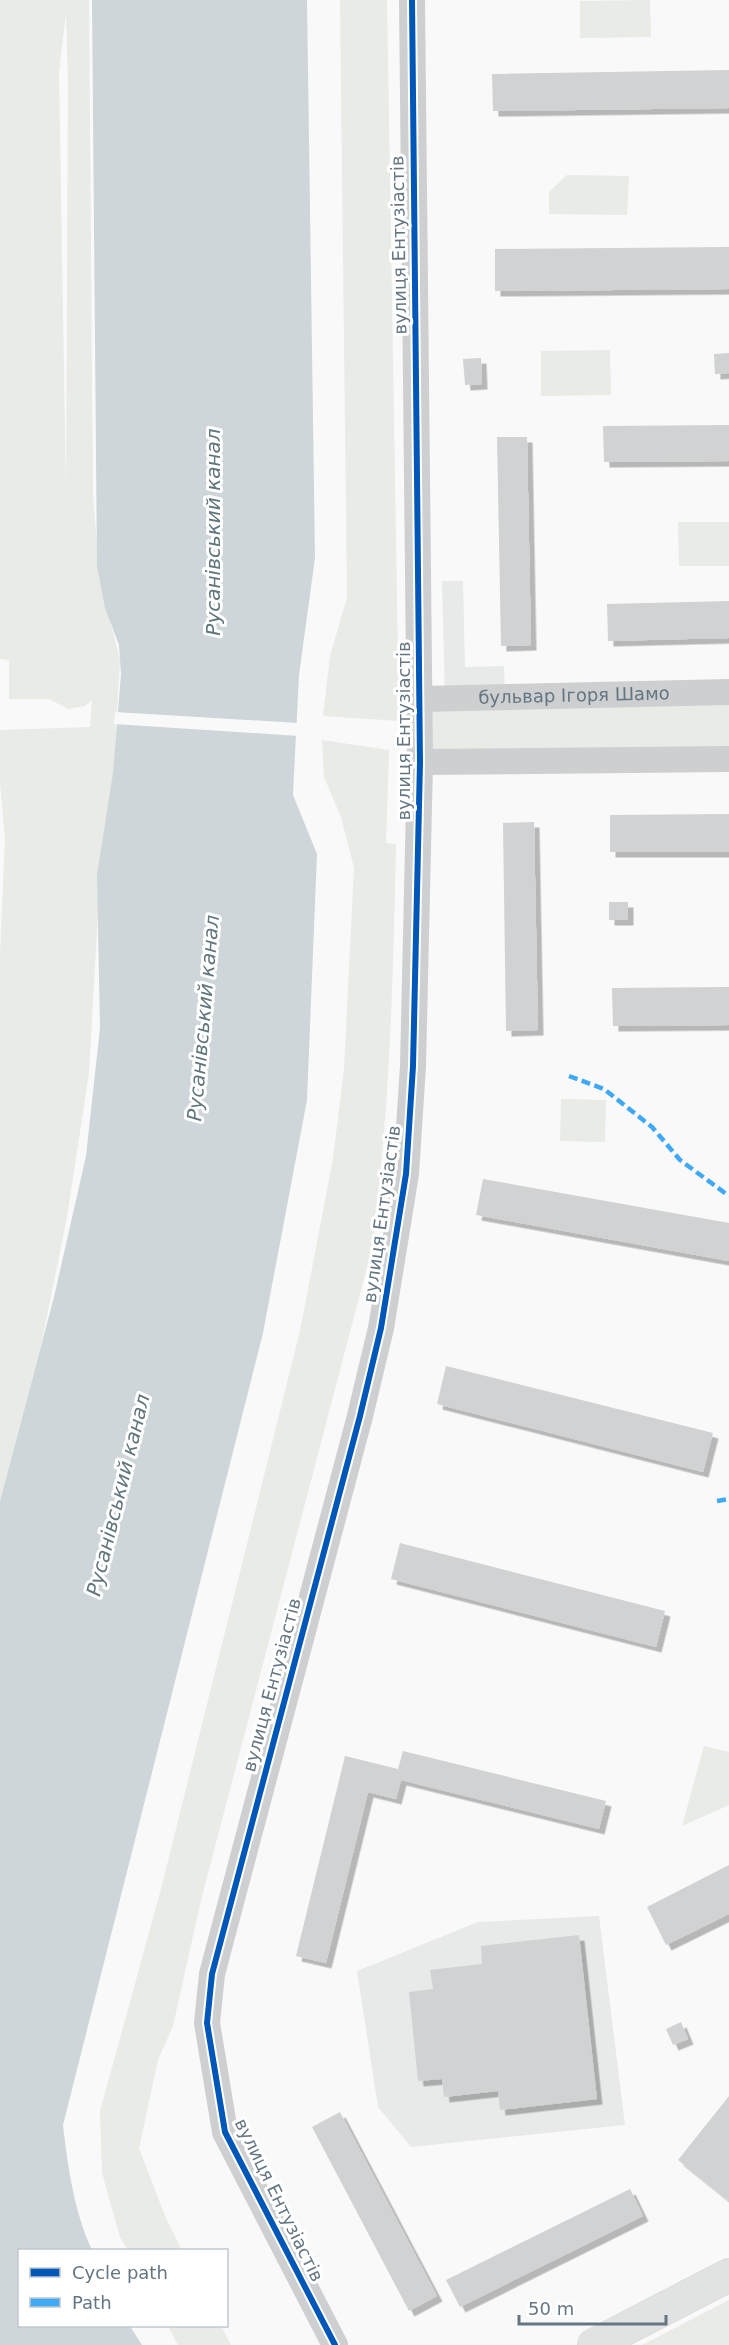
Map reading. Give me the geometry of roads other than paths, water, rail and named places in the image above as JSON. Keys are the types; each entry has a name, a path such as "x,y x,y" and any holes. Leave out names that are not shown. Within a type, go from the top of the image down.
{"main road":[{"path":"594,2345 729,2275"}],"street":[{"name":"вулиця Ентузіастів","path":"335,2345 225,2132 207,2023 212,1974 360,1416 381,1328 406,1174 413,1066 420,762 412,0"},
{"name":"бульвар Ігоря Шамо","path":"420,699 729,692"},
{"path":"420,762 729,759"}],"water":[{"name":"Русанівський канал","path":"92,0 307,0 315,558 299,675 293,795 317,854 307,1100 263,1333 63,2125 76,2205 92,2249 18,2249 18,2327 131,2327 142,2345 0,2345 0,1501 54,1297 86,1156 100,1028 97,875 113,773 121,674 119,645 105,608 97,566"}]}
